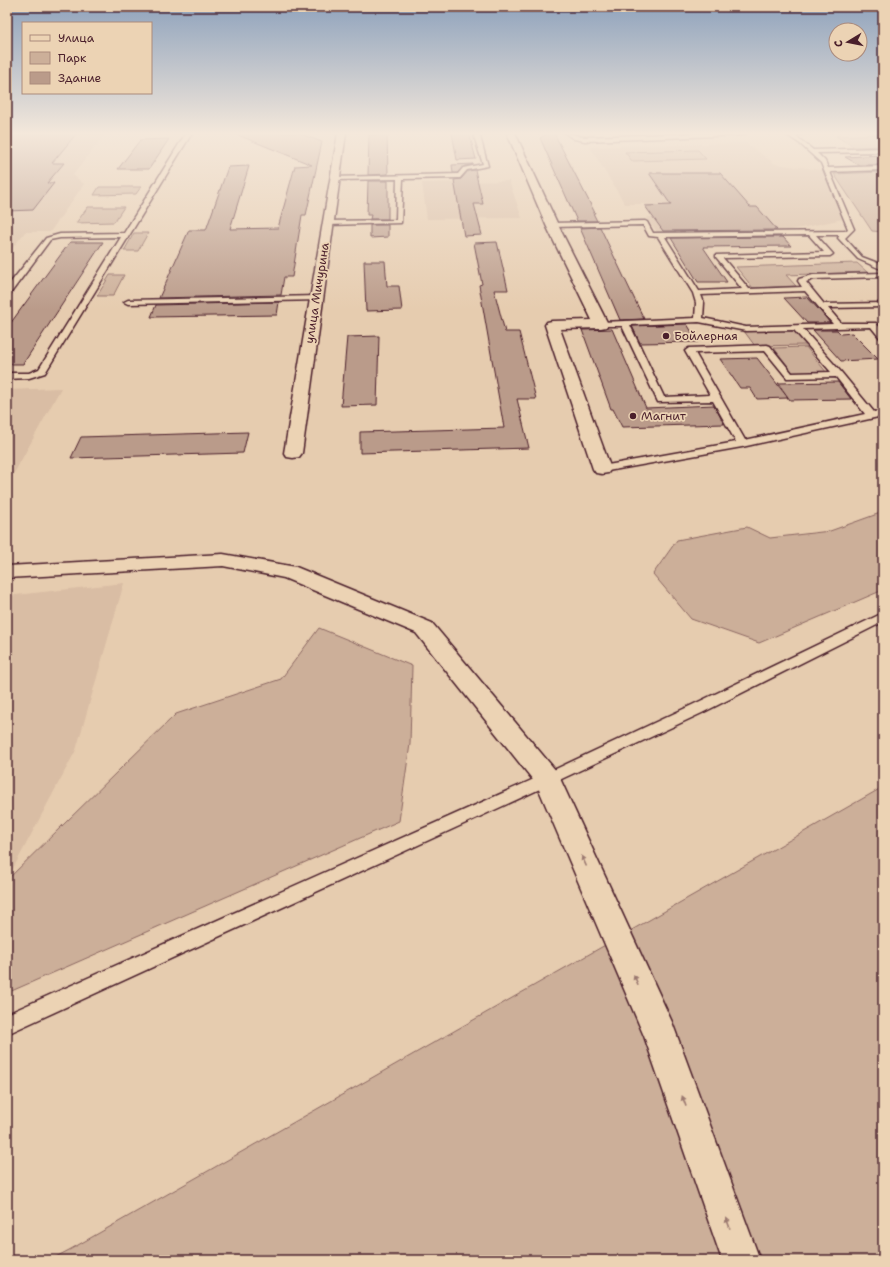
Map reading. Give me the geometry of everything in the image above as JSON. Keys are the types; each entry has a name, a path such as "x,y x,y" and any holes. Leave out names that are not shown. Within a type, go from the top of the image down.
{"street":[{"name":"улица Мичурина","path":"293,453 333,192"},
{"path":"537,192 601,324 552,324 602,469"},
{"path":"7,572 223,560 290,572 424,628 548,779 660,1034 741,1260"}],"lane":[{"path":"7,376 28,376 42,371 152,192"},
{"path":"328,222 399,222 400,192"},
{"path":"835,192 851,229 841,238 860,258 883,268"},
{"path":"552,225 644,223 652,235 811,234 846,232"},
{"path":"748,292 718,256 830,254 811,234"},
{"path":"7,292 48,239 60,236 126,235"},
{"path":"660,235 697,294 700,303 699,320"},
{"path":"839,326 807,289 802,281 813,276 883,275"},
{"path":"697,294 807,289"},
{"path":"128,302 317,298"},
{"path":"823,306 883,305"},
{"path":"601,324 699,320 746,329 873,325 883,336"},
{"path":"625,323 661,400 716,398"},
{"path":"796,327 838,374 872,416"},
{"path":"742,444 689,351 767,348 790,376 838,374"},
{"path":"602,469 742,444 883,413"},
{"path":"7,1024 548,779 697,709 883,617"}],"shaded area":[{"path":"7,192 78,192 50,232 25,232 7,255"},
{"path":"423,192 513,192 522,218 427,219"},
{"path":"618,192 831,192 843,219 791,230 658,233 646,218 653,216 645,204 625,204"},
{"path":"61,388 7,486 7,390"},
{"path":"124,583 76,750 7,880 7,596"}],"green space":[{"path":"96,192 137,192 136,194 94,195"},
{"path":"846,192 883,192 883,232 872,231"},
{"path":"88,207 124,207 114,222 76,223"},
{"path":"134,233 148,233 138,251 124,251"},
{"path":"857,263 867,272 786,275 796,286 753,288 736,267"},
{"path":"110,275 124,275 113,296 97,296"},
{"path":"794,330 806,345 755,346 744,331"},
{"path":"806,347 827,373 794,374 774,348"},
{"path":"883,512 883,590 759,643 691,619 653,574 677,540 747,527 770,538 830,531"},
{"path":"319,628 412,666 410,744 399,821 7,993 7,880 176,714 281,679"},
{"path":"883,787 883,1260 50,1260 71,1249"}],"building":[{"path":"7,192 47,192 33,210 7,211"},
{"path":"219,192 241,192 230,229 278,228 288,192 311,192 306,215 302,215 292,277 284,277 281,295 159,298 189,230 206,230"},
{"path":"368,192 388,192 388,219 370,219 371,215 367,215"},
{"path":"456,192 480,192 483,204 474,204 482,235 464,236"},
{"path":"564,192 584,192 595,213 593,213 597,221 577,221"},
{"path":"662,192 737,192 750,207 757,207 777,230 663,231 645,206 671,205"},
{"path":"370,225 388,225 388,237 370,238"},
{"path":"600,227 644,319 620,320 580,228"},
{"path":"783,237 791,246 703,247 727,282 698,282 671,238"},
{"path":"70,242 103,242 23,364 7,364 7,328"},
{"path":"497,242 508,290 494,290 505,332 519,332 536,399 517,399 529,448 360,453 360,432 504,428 479,285 482,284 474,243"},
{"path":"364,261 385,261 387,286 399,286 402,310 366,311"},
{"path":"807,297 830,323 807,323 784,298"},
{"path":"279,302 277,315 151,317 156,305"},
{"path":"687,324 698,342 640,343 632,326"},
{"path":"612,329 646,408 714,405 724,424 622,427 613,409 611,409 582,330"},
{"path":"813,330 837,330 841,334 852,333 878,359 841,361"},
{"path":"379,336 377,405 341,406 347,337"},
{"path":"757,358 788,398 757,399 750,388 740,388 720,359"},
{"path":"838,382 851,399 790,400 778,383"},
{"path":"248,432 243,453 71,458 81,437"}],"place":[{"name":"Бойлерная","path":"666,336"},
{"name":"Магнит","path":"633,416"}]}
